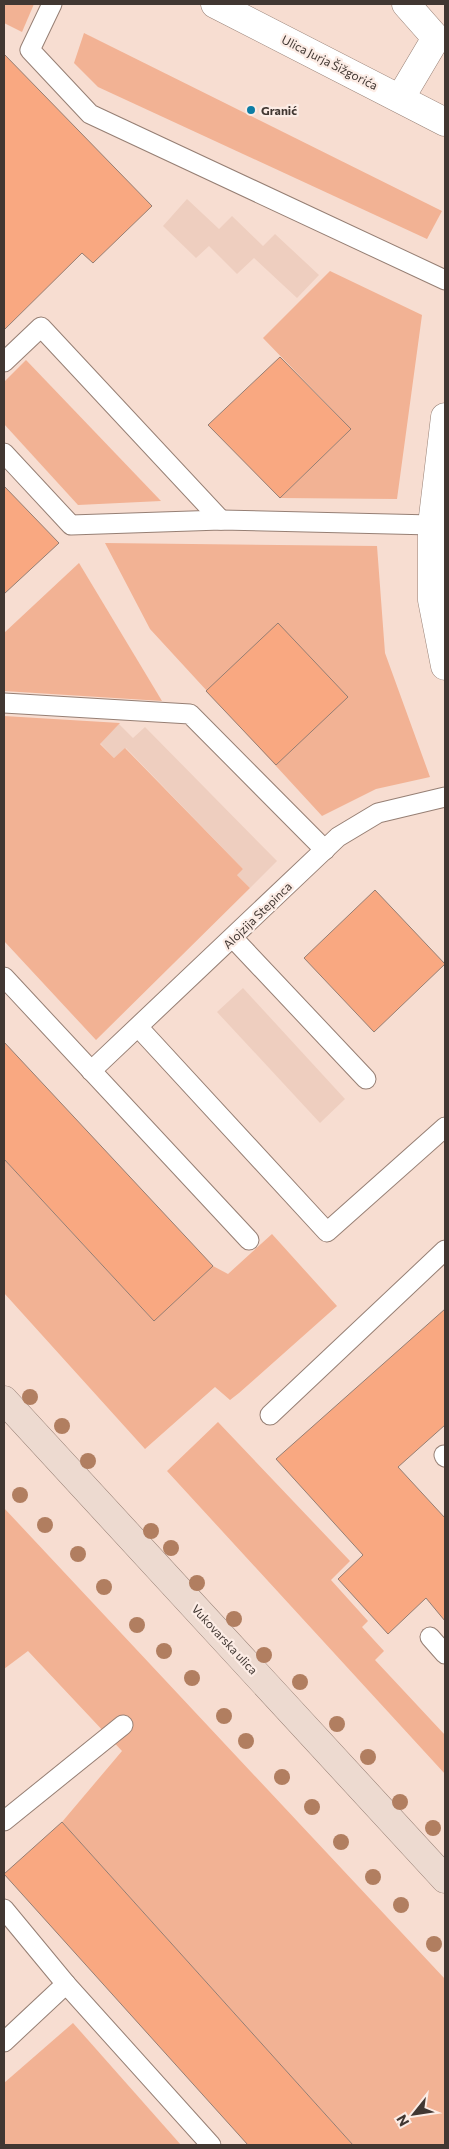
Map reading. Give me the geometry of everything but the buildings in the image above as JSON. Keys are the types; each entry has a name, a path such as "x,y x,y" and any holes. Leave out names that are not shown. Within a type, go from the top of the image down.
{"street":[{"name":"Ulica Jurja Šižgorića","path":"215,4 401,97 445,122"},
{"path":"401,97 436,38 406,4"},
{"path":"445,417 432,525 432,600 445,666"},
{"name":"Vukovarska ulica","path":"4,1400 445,1878"}],"lane":[{"path":"52,4 30,50 90,114 445,280"},
{"path":"4,362 41,327 221,520"},
{"path":"4,453 71,525 221,520 432,525"},
{"path":"4,704 190,714 325,850"},
{"name":"Alojzija Stepinca","path":"91,1071 234,938 338,837 378,813 445,797"},
{"path":"234,938 366,1079"},
{"path":"4,977 249,1240"},
{"path":"139,1028 328,1232 445,1127"},
{"path":"270,1414 445,1250"},
{"path":"430,1637 445,1654"},
{"path":"4,1822 123,1725"},
{"path":"4,1909 66,1984 211,2145"},
{"path":"4,2042 66,1984"}],"shaded area":[{"path":"4,4 34,4 22,32 4,23"},
{"path":"84,33 442,211 427,239 98,87 74,63"},
{"path":"187,199 219,229 232,216 263,246 275,234 319,275 297,298 254,258 237,274 209,246 196,258 163,226"},
{"path":"330,271 422,315 397,499 280,498 351,429 263,338"},
{"path":"26,360 161,501 78,505 4,424 4,382"},
{"path":"105,543 377,546 385,653 430,777 376,789 322,816 150,629"},
{"path":"79,563 162,701 4,691 4,633"},
{"path":"4,716 120,723 100,744 114,758 125,748 243,869 237,875 250,888 96,1040 4,941"},
{"path":"119,724 133,738 145,727 277,861 250,888 236,874 243,869 126,748 114,758 100,743"},
{"path":"243,988 345,1099 320,1123 217,1012"},
{"path":"4,1159 153,1320 213,1266 228,1274 272,1234 337,1306 230,1400 215,1387 145,1449 4,1293"},
{"path":"218,1422 350,1561 331,1580 368,1621 362,1627 384,1651 375,1660 445,1735 445,1774 167,1471"},
{"path":"4,1508 445,1979 445,2145 353,2145 62,1822 122,1751 28,1651 4,1669"},
{"path":"73,2023 181,2145 4,2145 4,2083"}],"place":[{"name":"Granić","path":"251,110"}]}
